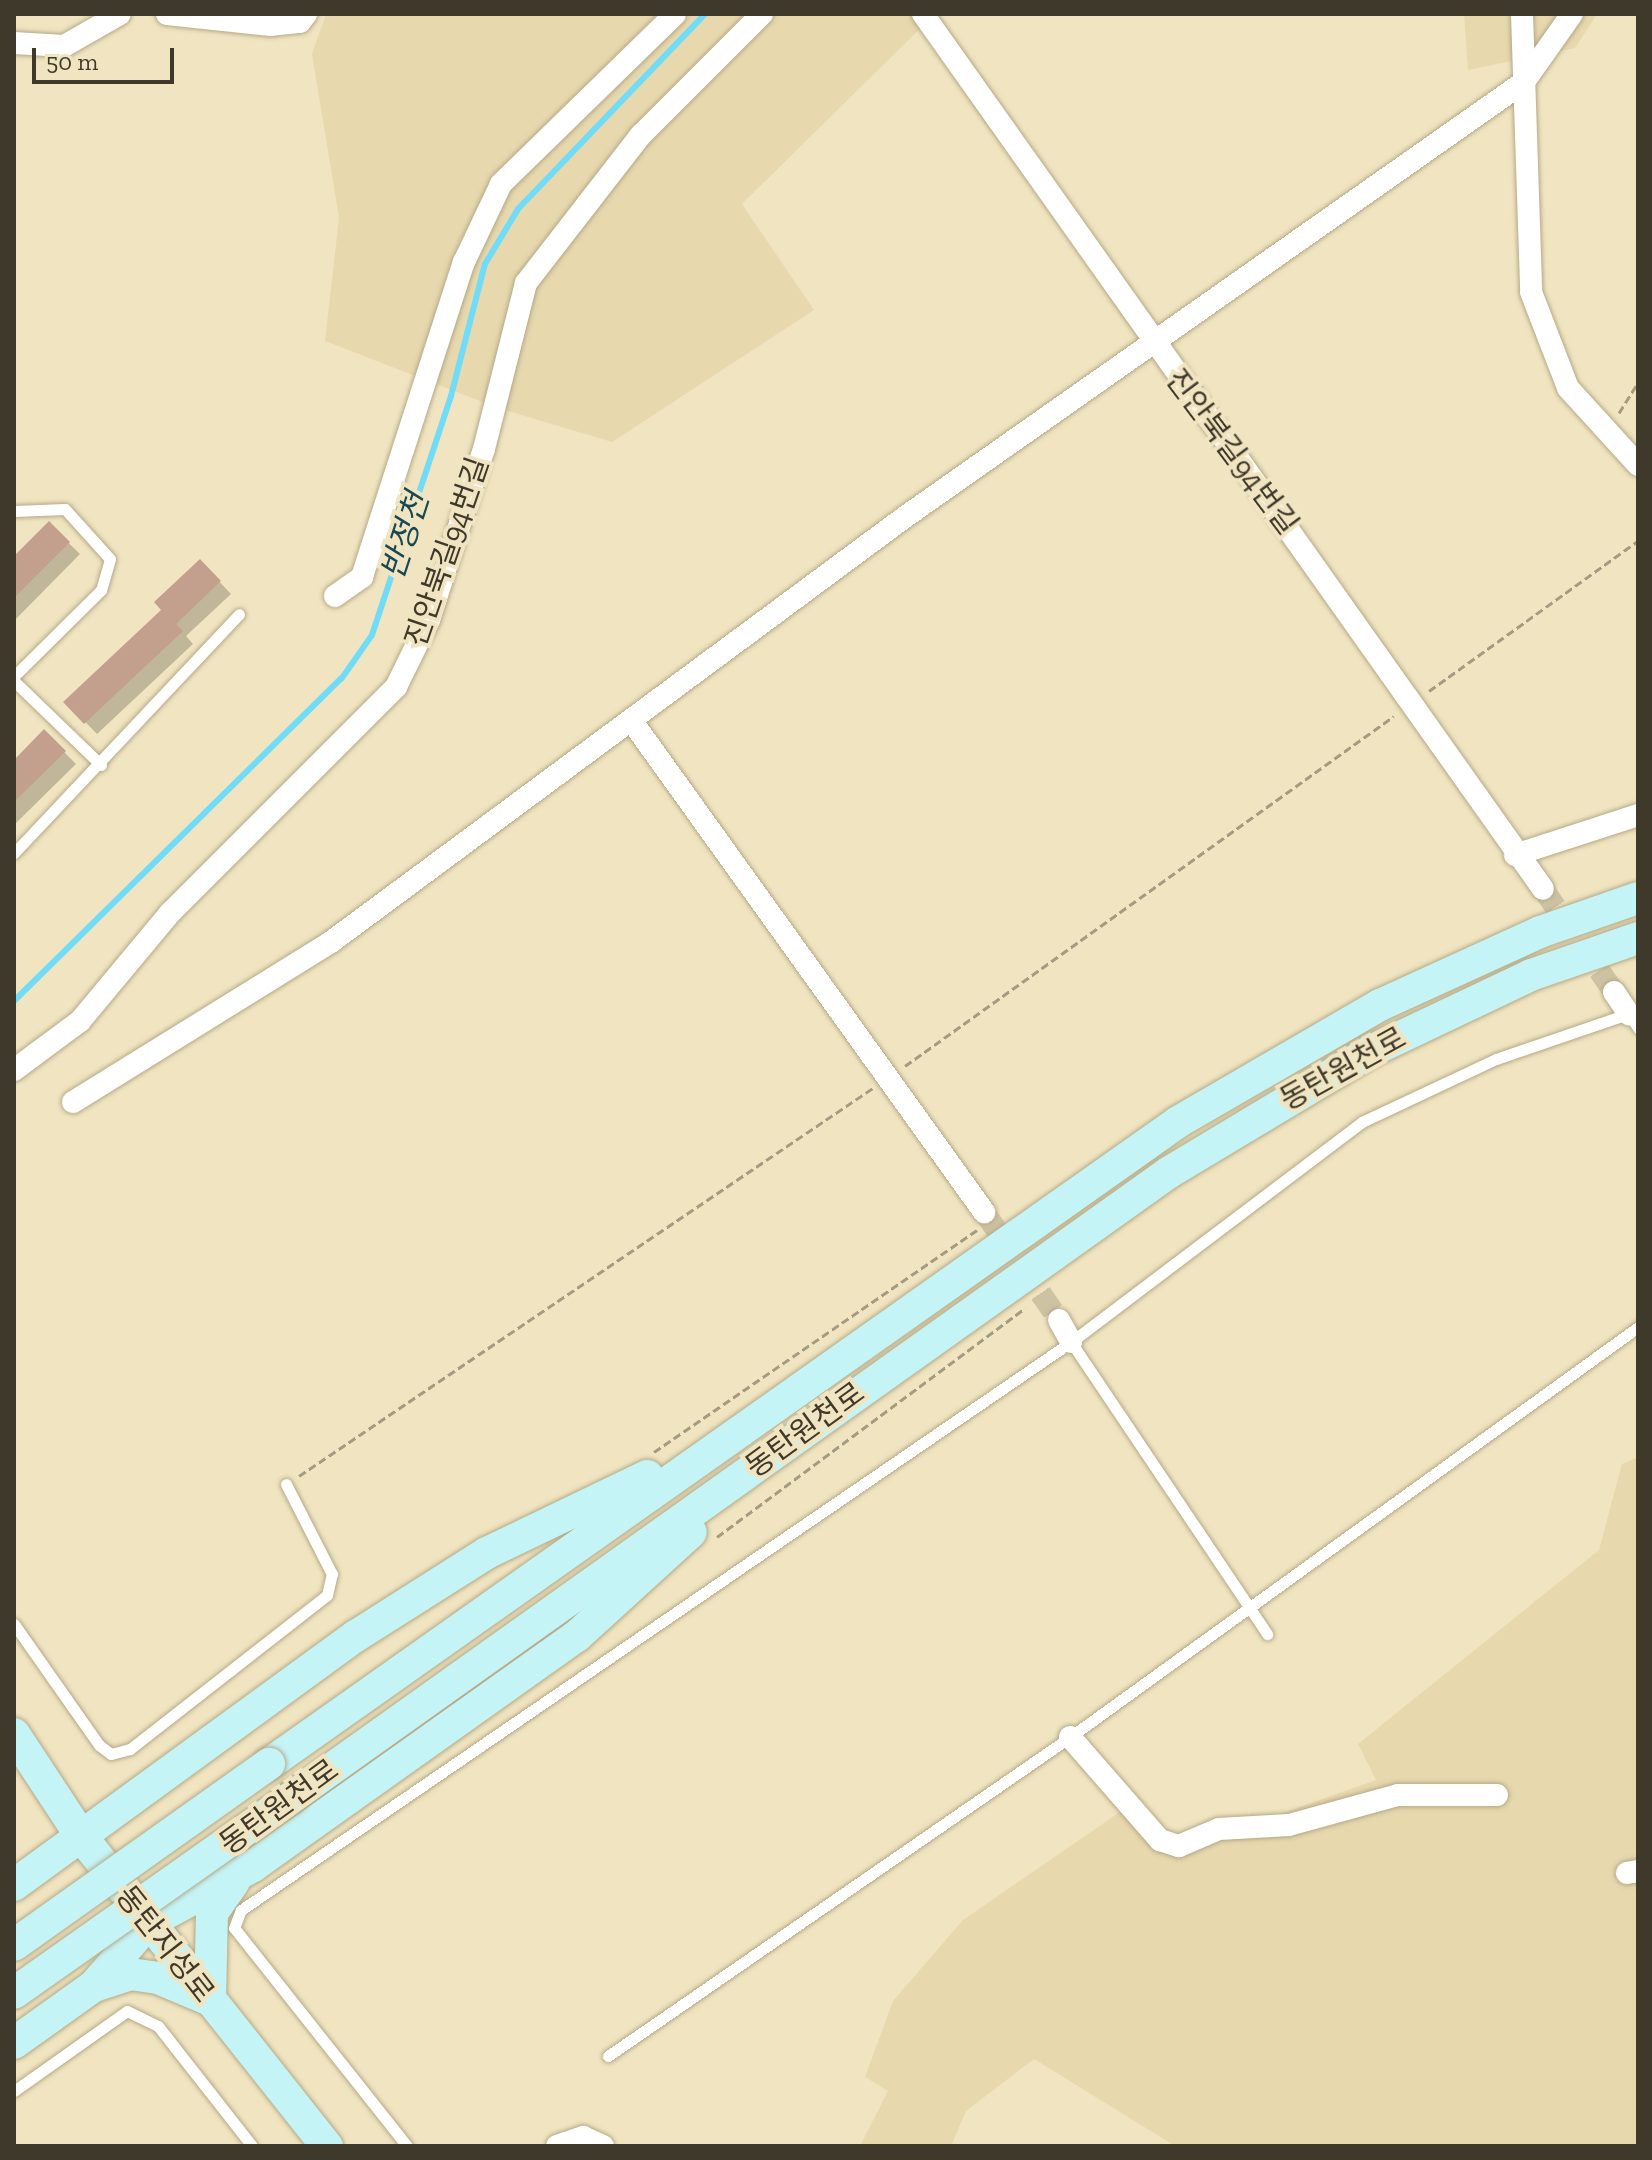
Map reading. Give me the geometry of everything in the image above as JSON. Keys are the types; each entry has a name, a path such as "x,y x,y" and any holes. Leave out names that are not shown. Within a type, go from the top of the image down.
{"main road":[{"name":"동탄원천로","path":"14,1945 752,1420 1178,1122 1301,1047 1458,968 1638,898"},
{"name":"동탄원천로","path":"14,1993 1168,1173 1296,1093 1445,1014 1638,938"},
{"path":"14,1885 356,1636 487,1553 752,1420"},
{"path":"14,2043 94,1986 148,1923 253,1866 577,1636 775,1451"},
{"name":"동탄지성로","path":"14,1734 81,1836 327,2146"},
{"path":"94,1986 130,1974 210,2000 212,1913 253,1866"}],"street":[{"path":"14,43 64,46 120,14"},
{"path":"167,14 270,25 300,22 306,14"},
{"path":"335,596 362,577 464,262 501,184 675,14"},
{"name":"진안북길94번길","path":"14,1070 80,1021 169,914 396,687 429,620 479,463 526,283 641,135 762,14"},
{"name":"진안북길94번길","path":"923,14 1153,348 1301,543 1409,706 1515,855 1543,889"},
{"path":"1522,14 1531,292 1568,388 1638,465"},
{"path":"73,1102 331,942 905,517 1153,348 1524,82 1572,14"},
{"path":"631,720 884,1081 984,1212"},
{"path":"1515,855 1638,815"},
{"path":"1614,992 1635,1018"},
{"path":"1059,1320 1071,1342"},
{"path":"1070,1737 1160,1840 1179,1846 1219,1829 1289,1825 1398,1795 1497,1795"},
{"path":"557,2146 583,2137 603,2146"}],"lane":[{"path":"14,511 65,509 110,559 101,590 14,678 101,765"},
{"path":"14,853 101,765 239,614"},
{"path":"407,2146 234,1928 241,1910 1071,1342 1362,1122 1496,1059 1635,1018"},
{"path":"608,2056 1070,1737 1247,1606 1638,1327"},
{"path":"1071,1342 1267,1634"},
{"path":"14,1624 99,1745 111,1754 130,1749 327,1595 332,1574 286,1484"},
{"path":"14,2091 127,2011 158,2026 252,2146"}],"path":[{"path":"1607,433 1638,382"},
{"path":"286,1484 884,1081 1638,541"},
{"path":"710,1542 1037,1299"}],"shaded area":[{"path":"326,14 935,14 742,204 814,310 612,442 498,408 325,341 339,218 312,54"},
{"path":"1464,14 1597,14 1575,48 1468,70"},
{"path":"1638,1457 1638,2146 1175,2146 1034,2059 966,2111 951,2146 860,2146 888,2091 865,2077 893,2001 963,1920 1127,1807 1187,1847 1376,1780 1358,1744 1599,1550 1622,1464"}],"building":[{"path":"49,521 70,542 14,598 14,556"},
{"path":"200,559 221,581 176,624 183,631 84,724 63,702 161,610 154,602"},
{"path":"44,729 66,751 14,802 14,760"}],"waterway":[{"name":"반정천","path":"14,1001 342,678 372,635 451,396 485,264 518,209 705,14"}],"tunnel":[{"path":"1543,889 1614,992"},
{"path":"984,1212 1059,1320"}]}
